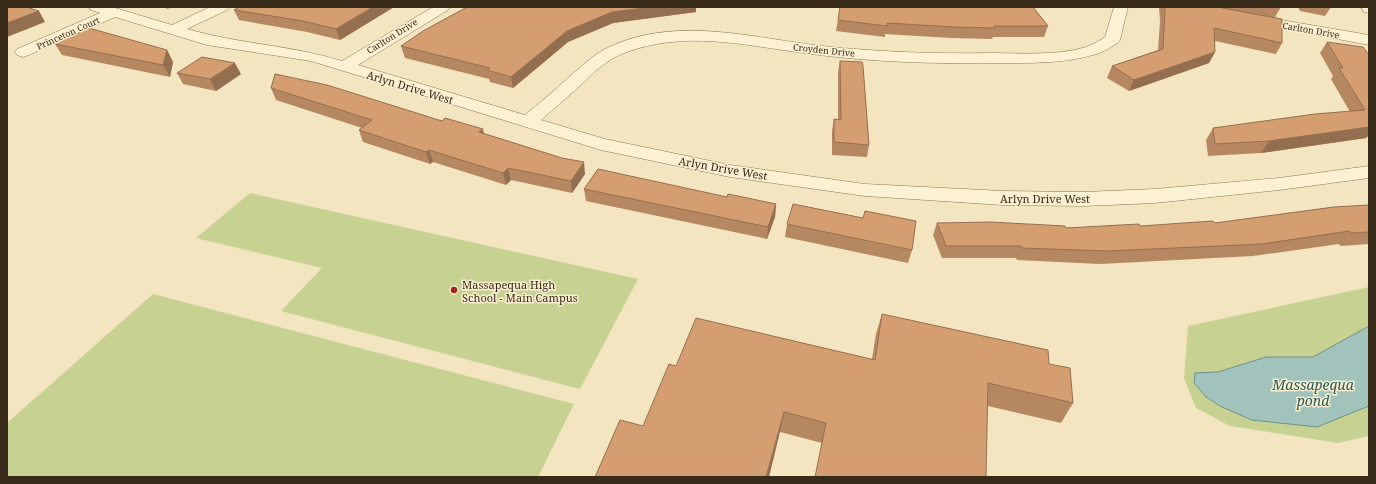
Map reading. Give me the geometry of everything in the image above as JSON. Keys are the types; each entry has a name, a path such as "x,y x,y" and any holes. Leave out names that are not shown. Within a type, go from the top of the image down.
{"street":[{"path":"173,30 222,7"},
{"name":"Carlton Drive","path":"343,67 442,7"},
{"name":"Croyden Drive","path":"528,122 600,59 616,50 647,40 671,35 698,34 806,49 880,56 964,59 1038,58 1088,52 1112,40 1121,7"},
{"name":"Arlyn Drive West","path":"104,10 207,40 313,57 601,144 730,171 864,190 987,197 1084,199 1155,196 1278,184 1369,172"},
{"name":"Princeton Court","path":"23,52 104,10"},
{"name":"Carlton Drive","path":"1237,17 1369,40"}],"green space":[{"path":"250,193 638,279 580,389 281,311 322,268 196,238"},
{"path":"1369,287 1369,326 1313,357 1266,357 1218,372 1195,373 1194,383 1206,397 1222,407 1252,420 1317,427 1369,406 1369,436 1338,443 1230,426 1196,408 1184,378 1188,326"},
{"path":"153,294 574,404 538,477 7,477 7,423"}],"water":[{"name":"Massapequa pond","path":"1369,326 1369,406 1317,427 1252,420 1222,407 1206,397 1194,383 1195,373 1218,372 1266,357 1313,357"}],"building":[{"path":"7,7 26,7 39,11 7,23"},
{"path":"239,7 373,7 336,29 303,21 234,10"},
{"path":"467,7 652,7 612,12 567,31 511,77 487,70 490,68 401,46 423,31"},
{"path":"840,7 1033,7 1048,26 994,26 995,28 887,23 887,26 838,20"},
{"path":"1165,7 1217,7 1282,19 1282,43 1214,28 1215,52 1134,80 1112,66 1163,49"},
{"path":"89,28 167,50 163,65 55,44"},
{"path":"1327,42 1363,47 1369,55 1369,127 1269,141 1215,144 1213,128 1315,114 1365,110 1339,68 1343,68"},
{"path":"202,57 235,63 210,79 177,73"},
{"path":"840,61 862,62 869,145 834,142 834,119 841,120"},
{"path":"275,74 327,85 442,121 445,118 483,129 479,132 562,158 584,162 571,181 508,168 503,173 429,150 426,152 359,130 372,120 271,88"},
{"path":"598,169 727,197 728,194 776,204 768,227 584,189"},
{"path":"793,204 863,218 865,211 916,221 912,250 787,224"},
{"path":"1369,205 1369,232 1351,233 1349,231 1262,244 1107,251 1022,248 1021,246 946,246 937,223 990,222 1065,226 1066,228 1139,224 1140,226 1213,221 1215,223 1334,207"},
{"path":"882,314 1048,350 1049,364 1070,368 1073,403 988,383 986,477 815,477 826,423 784,412 766,477 595,477 620,420 643,426 669,364 676,366 696,318 875,360"}],"place":[{"name":"Massapequa High School - Main Campus","path":"454,290"}]}
